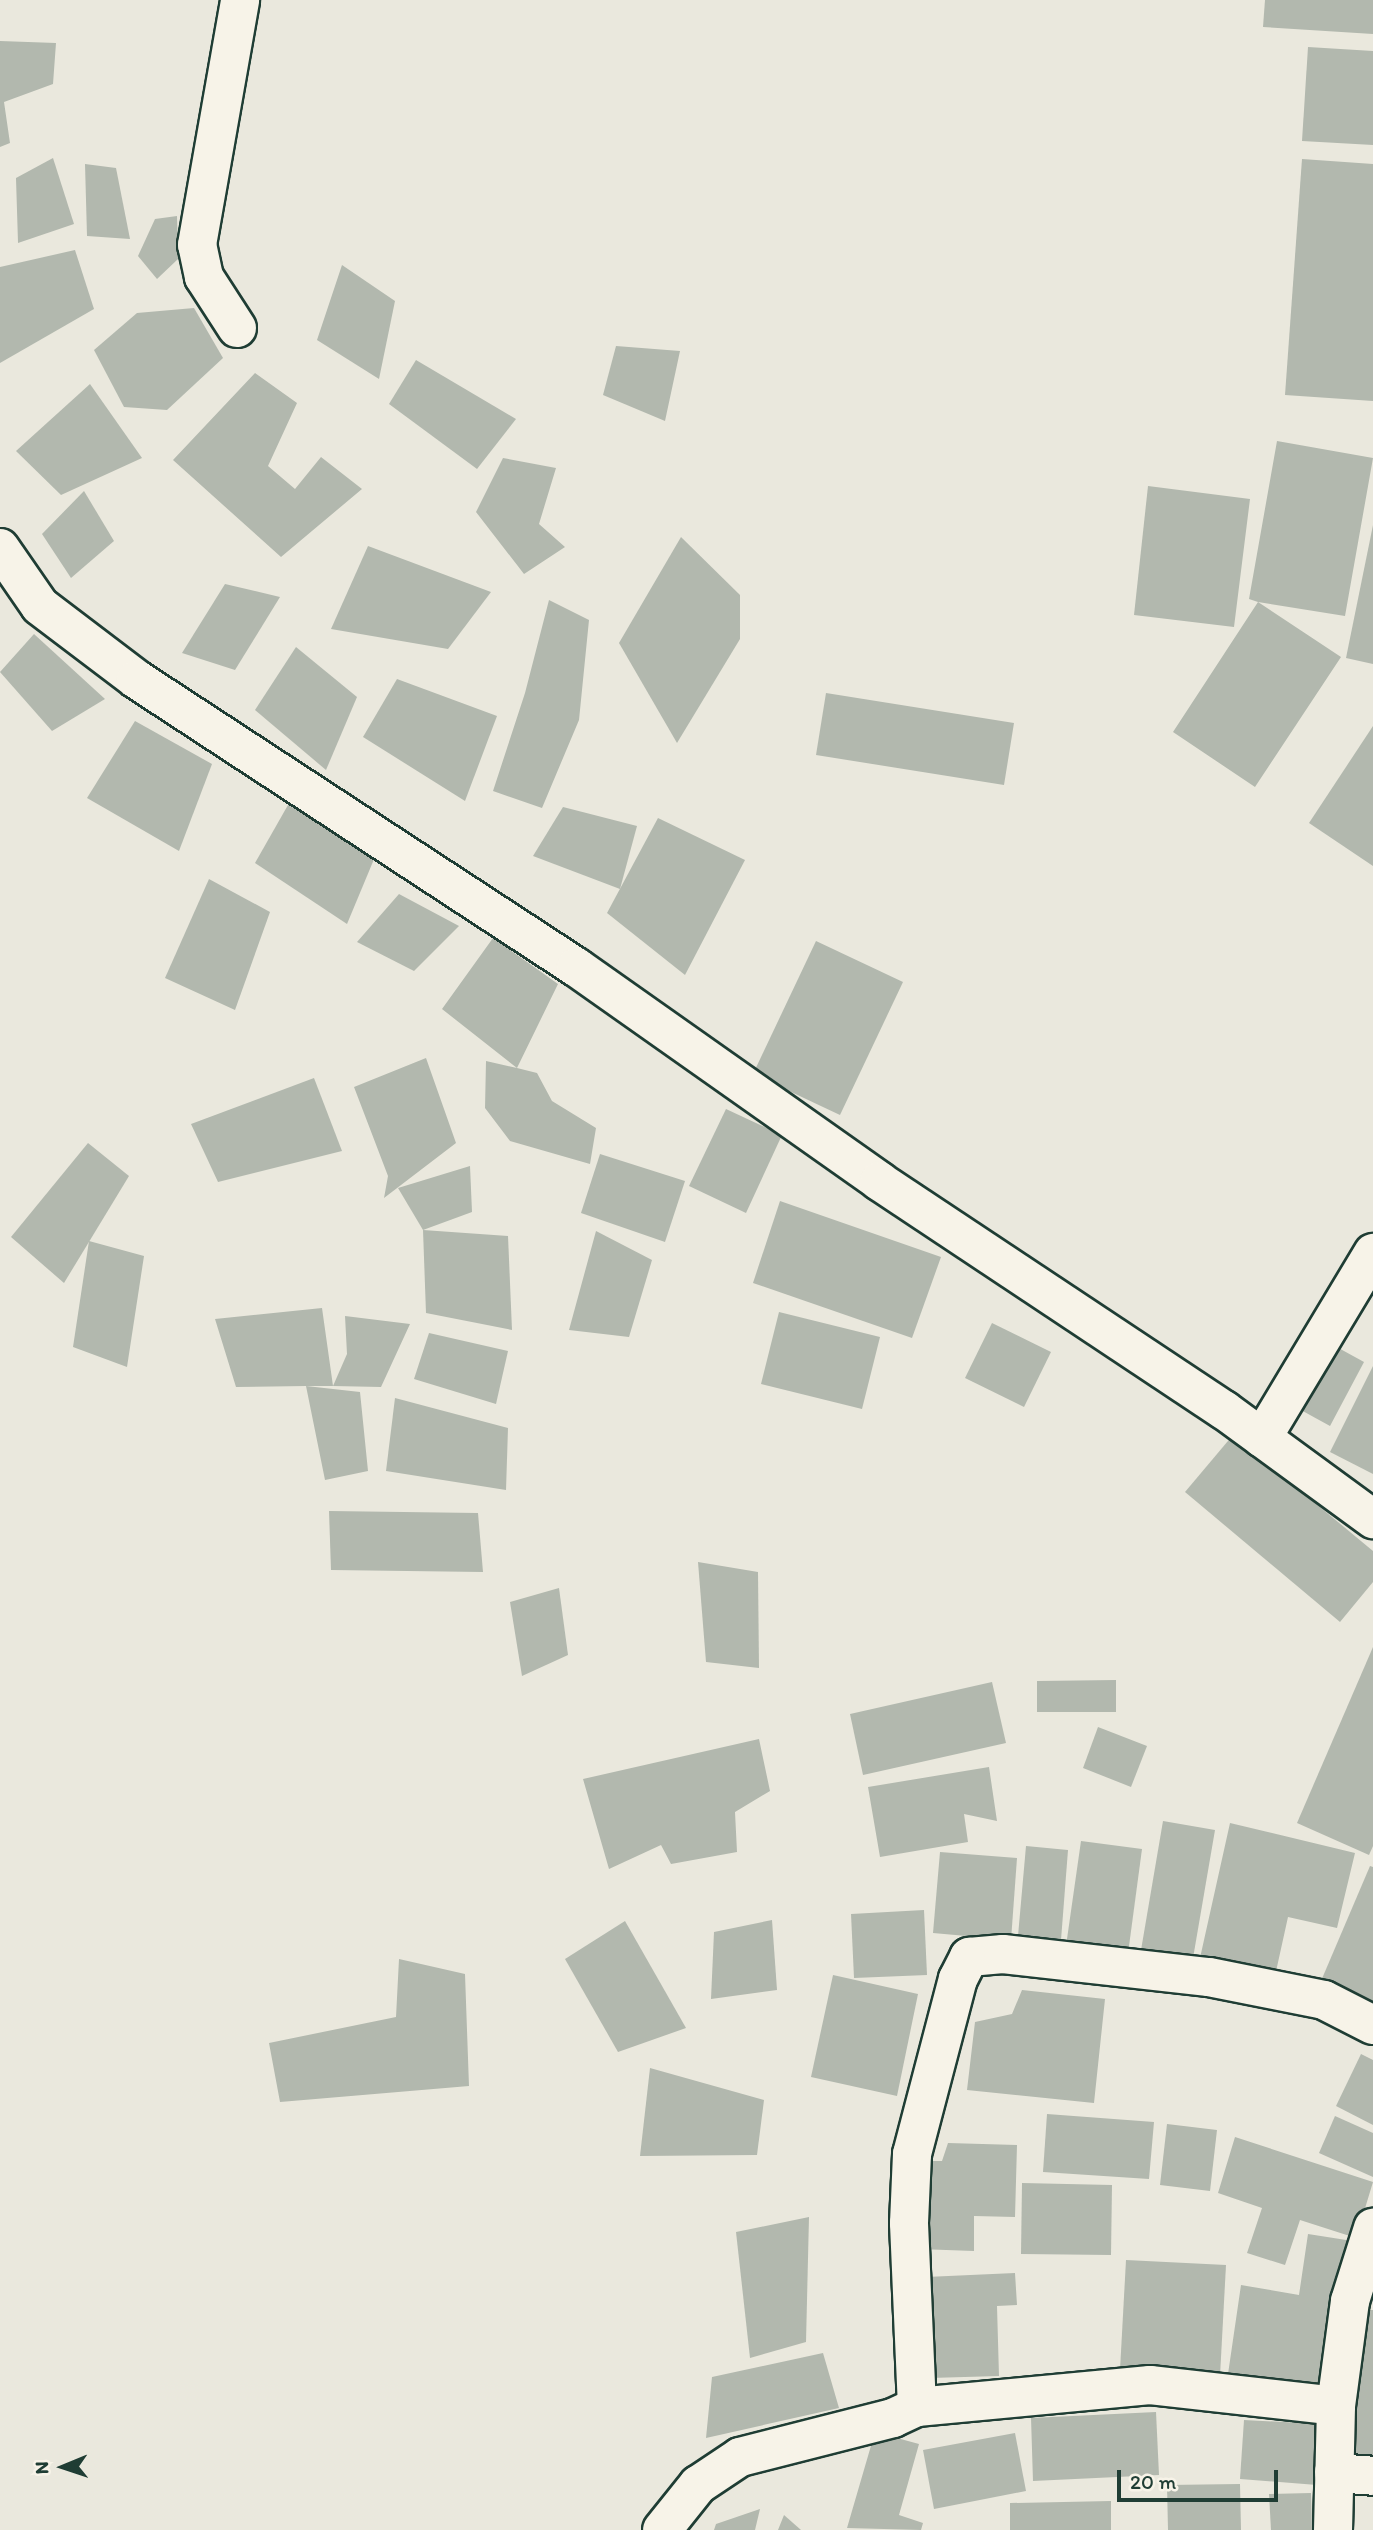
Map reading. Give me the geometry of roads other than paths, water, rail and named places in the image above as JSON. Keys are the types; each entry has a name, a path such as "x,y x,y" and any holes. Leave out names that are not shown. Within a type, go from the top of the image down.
{"street":[{"path":"237,328 204,277 197,245 240,0"},
{"path":"0,548 40,606 136,679 576,967 879,1181 1262,1438 1373,1519"},
{"path":"1262,1438 1373,1253"},
{"path":"917,2407 909,2223 912,2154 958,1979 969,1957 1003,1954 1209,1977 1324,2000 1373,2025"},
{"path":"1333,2530 1336,2406 1350,2301 1373,2228"},
{"path":"662,2530 698,2485 740,2457 893,2418 917,2407 1150,2385 1336,2406"},
{"path":"1334,2473 1373,2476"}]}
